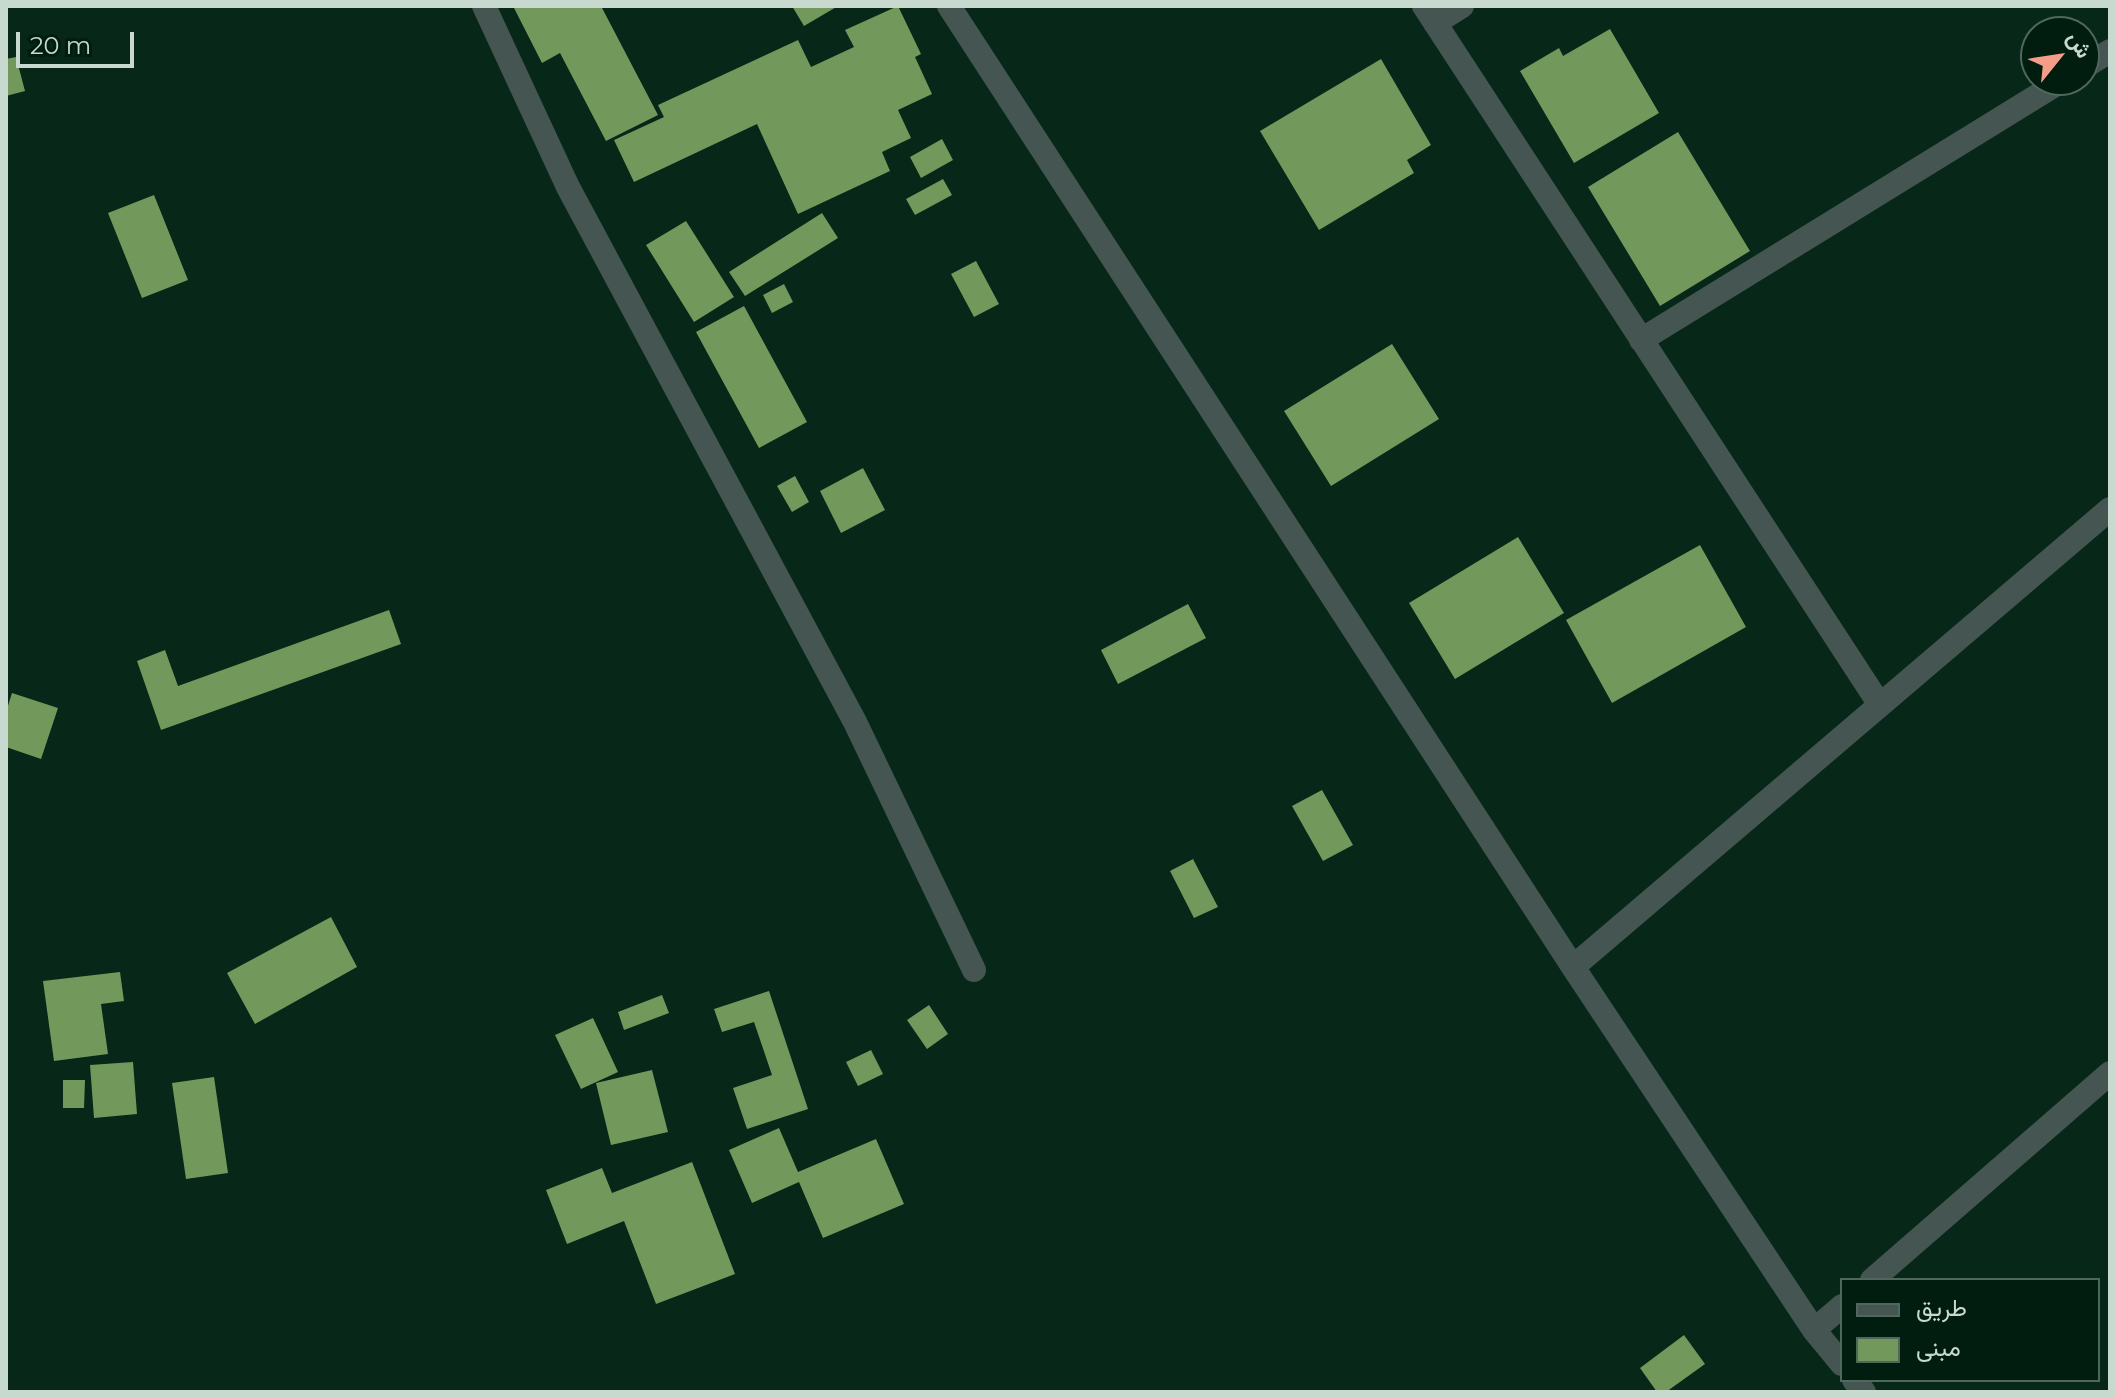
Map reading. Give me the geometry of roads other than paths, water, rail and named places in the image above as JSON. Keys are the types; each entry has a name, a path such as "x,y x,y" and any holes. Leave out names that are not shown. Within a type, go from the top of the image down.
{"street":[{"path":"484,6 568,187 855,722 974,970"},
{"path":"949,6 1573,967 1814,1330 1840,1362"},
{"path":"1462,6 1429,14 1880,705"},
{"path":"1641,340 2037,96"},
{"path":"1573,967 2110,509"},
{"path":"1874,1278 2110,1073"},
{"path":"1814,1330 1840,1308"}]}
